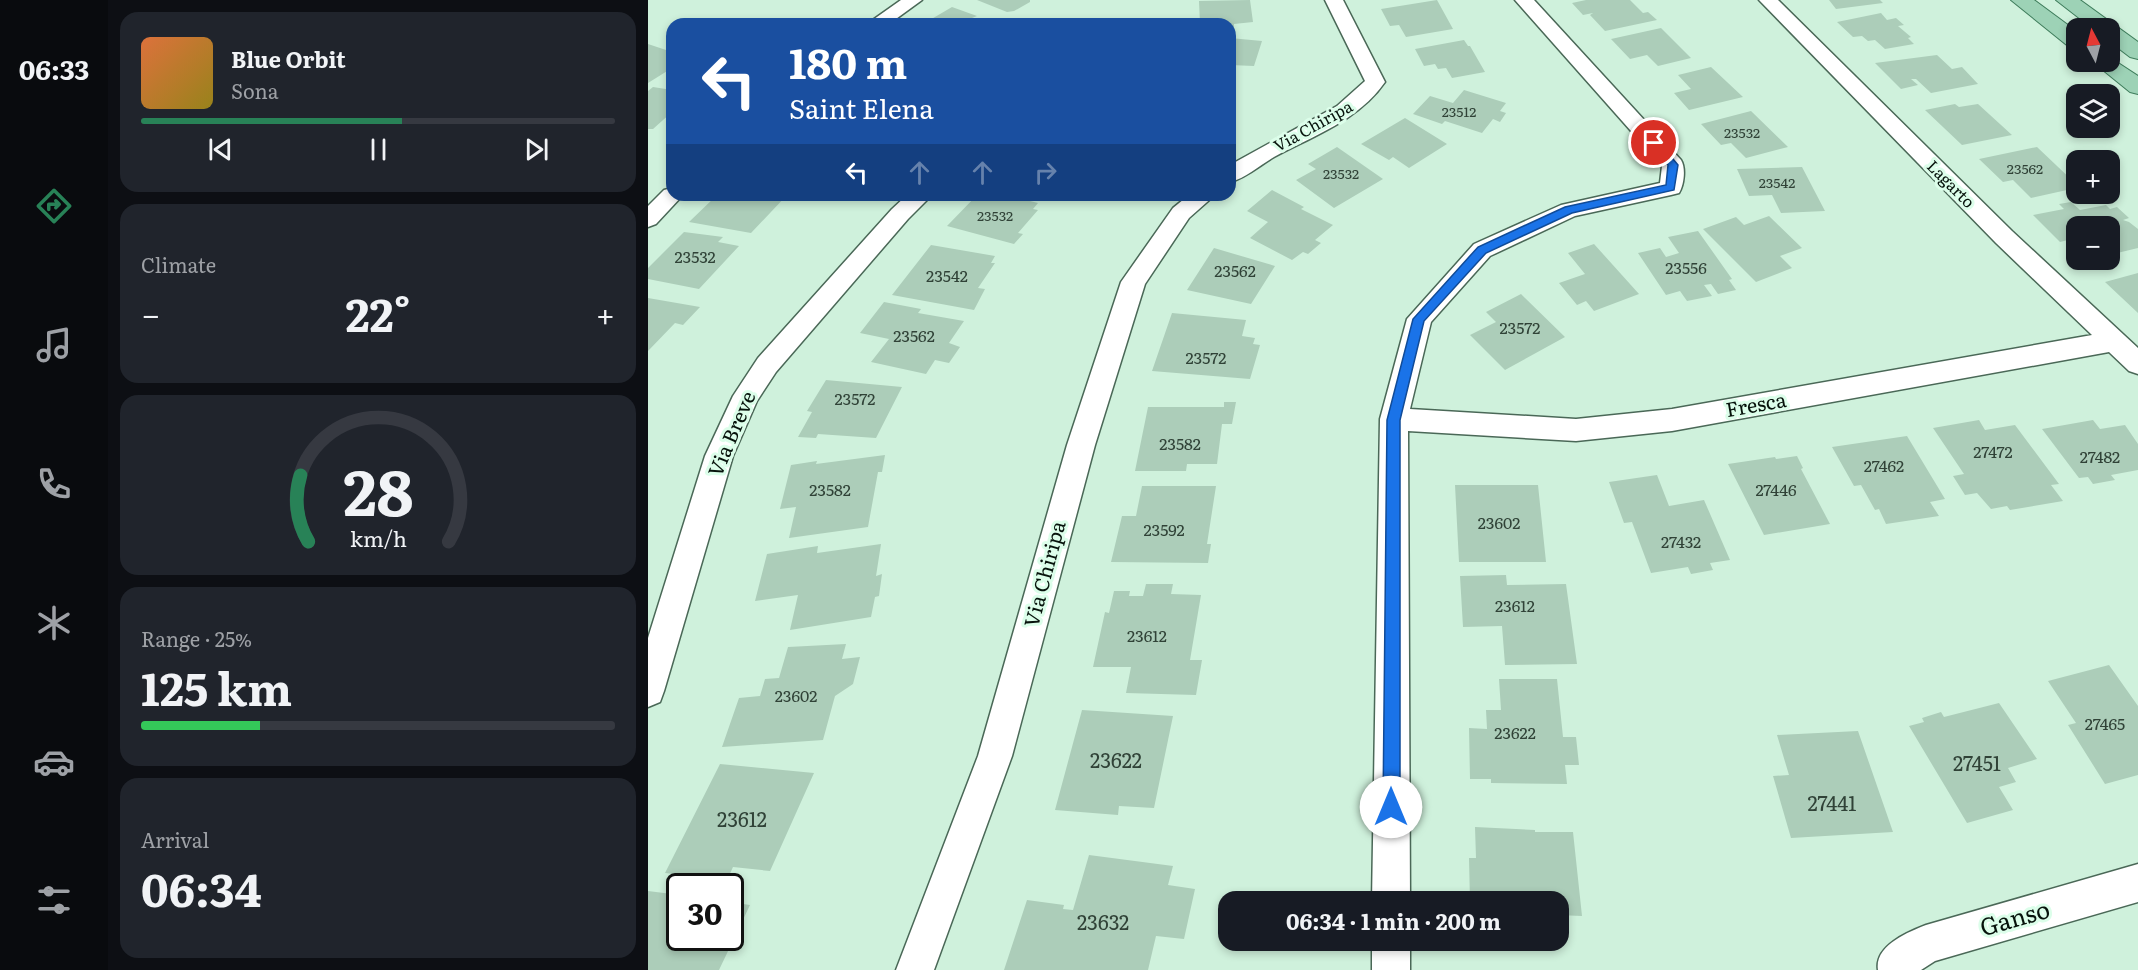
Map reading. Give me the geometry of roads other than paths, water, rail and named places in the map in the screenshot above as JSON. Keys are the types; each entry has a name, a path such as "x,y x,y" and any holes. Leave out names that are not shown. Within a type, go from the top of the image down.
{"main road":[{"path":"2021,0 2066,34"},
{"path":"2066,0 2091,18"},
{"path":"2120,39 2138,52"},
{"path":"2118,72 2138,87"}],"street":[{"path":"886,18 914,0"},
{"name":"Via Chiripa","path":"1236,170 1250,160 1363,99 1375,82 1334,0"},
{"path":"1391,891 1394,420 1419,319 1482,250 1569,210 1671,188 1673,165 1524,0"},
{"name":"Lagarto","path":"1768,0 2004,237 2138,364"},
{"path":"648,219 666,201"},
{"name":"Via Breve","path":"648,692 719,456 746,396 767,365 900,214 914,201"},
{"name":"Via Chiripa","path":"915,970 995,756 1081,445 1133,282 1181,213 1196,201"},
{"name":"Fresca","path":"1394,420 1576,430 1672,420 2114,341"},
{"name":"Ganso","path":"1896,967 1926,944 2138,883"},
{"path":"1391,951 1391,970"}]}
